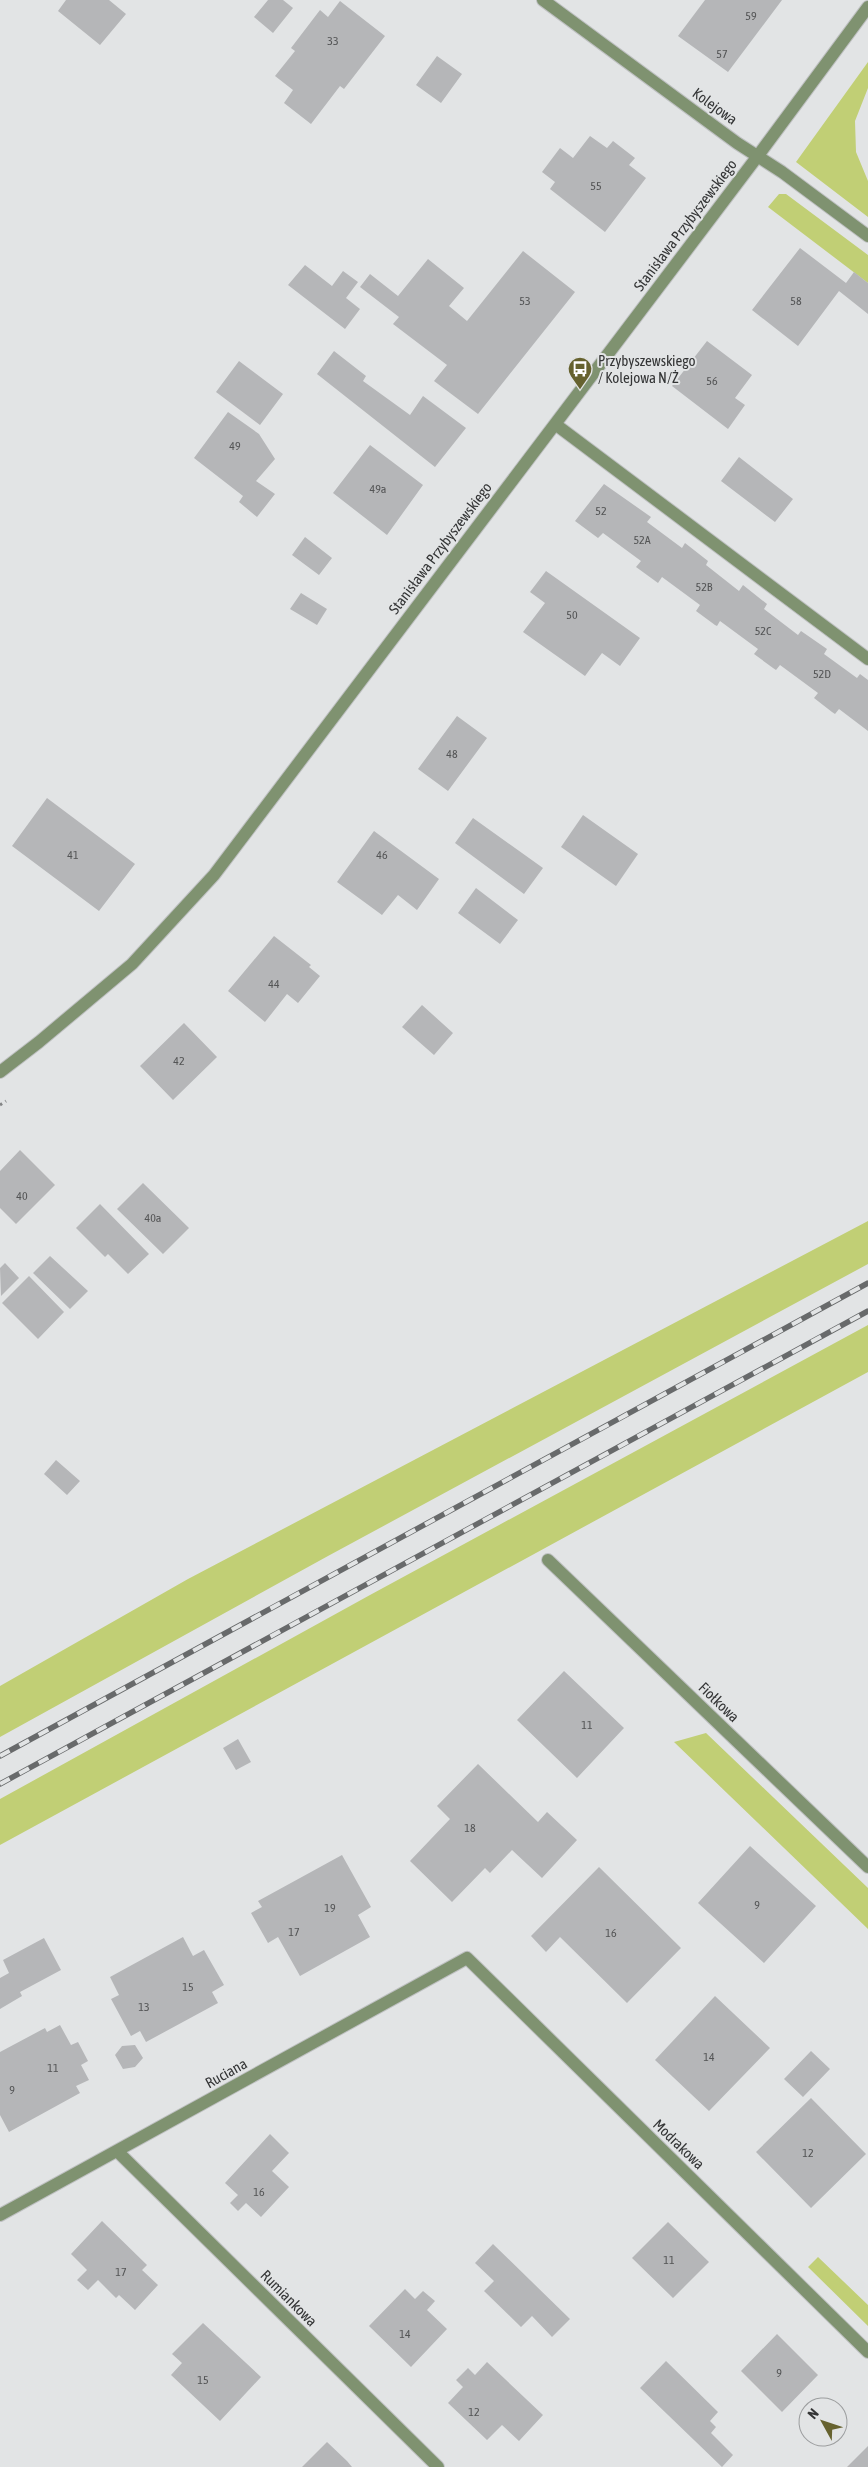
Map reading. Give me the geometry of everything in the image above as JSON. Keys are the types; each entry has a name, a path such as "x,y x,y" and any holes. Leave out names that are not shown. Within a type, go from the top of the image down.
{"street":[{"name":"Kolejowa","path":"543,0 868,236"},
{"name":"Stanisława Przybyszewskiego","path":"0,1072 132,964 214,875 757,157 868,7"},
{"path":"554,424 868,659"},
{"name":"Fiołkowa","path":"548,1560 868,1867"},
{"name":"Ruciana","path":"0,2215 467,1958"},
{"name":"Modrakowa","path":"467,1958 868,2352"},
{"name":"Rumiankowa","path":"117,2151 438,2467"}],"green space":[{"path":"868,62 868,88 855,121 856,152 868,181 868,217 796,162"},
{"path":"779,194 786,194 868,255 868,283 768,207"},
{"path":"868,1221 868,1264 328,1556 0,1737 0,1686 188,1579"},
{"path":"868,1325 868,1372 0,1845 0,1799 370,1595"},
{"path":"706,1733 868,1888 868,1929 674,1742"},
{"path":"818,2257 868,2305 868,2326 808,2267"}],"building":[{"path":"66,0 109,0 126,14 100,45 58,11"},
{"path":"268,0 283,0 293,8 273,33 254,17"},
{"path":"705,0 782,0 728,72 678,36"},
{"path":"340,1 385,36 344,89 340,86 311,124 284,103 293,90 275,76 295,51 291,48 320,10 328,17"},
{"path":"437,56 462,74 441,103 416,85"},
{"path":"590,136 607,148 613,141 635,158 629,165 646,178 605,232 550,189 555,182 542,172 560,148 573,158"},
{"path":"800,248 846,283 854,272 868,283 868,314 839,291 798,346 752,310"},
{"path":"523,251 575,292 478,414 434,381 447,365 393,324 399,317 360,287 370,274 398,296 428,259 464,288 449,306 467,321"},
{"path":"305,265 332,286 343,271 358,282 346,298 360,309 345,329 288,285"},
{"path":"707,341 752,375 735,398 745,405 728,429 672,386"},
{"path":"334,351 366,376 363,381 410,415 423,396 466,428 435,467 317,374"},
{"path":"239,361 283,394 260,425 216,392"},
{"path":"228,412 259,434 275,459 256,481 275,494 257,517 239,502 243,496 194,458"},
{"path":"370,445 423,485 387,535 333,493"},
{"path":"739,457 793,499 775,522 721,481"},
{"path":"604,484 651,517 647,522 682,548 685,543 708,561 706,565 739,591 743,585 767,604 764,609 798,635 801,631 827,649 824,654 857,678 860,674 868,680 868,731 839,709 835,714 832,712 814,698 818,693 780,665 776,670 773,668 754,654 758,649 720,621 717,626 696,611 700,605 662,577 658,583 636,567 641,561 603,533 598,538 575,521"},
{"path":"305,537 332,558 319,575 292,555"},
{"path":"546,571 640,638 620,666 602,653 585,676 523,632 545,603 530,592"},
{"path":"301,593 327,609 317,625 290,609"},
{"path":"457,716 487,738 448,791 418,769"},
{"path":"47,798 135,864 99,911 12,846"},
{"path":"583,815 638,854 616,886 561,847"},
{"path":"473,818 543,868 524,894 455,843"},
{"path":"374,831 439,879 417,910 398,895 382,915 337,882"},
{"path":"476,888 518,920 500,944 458,913"},
{"path":"274,936 311,965 309,967 320,976 298,1003 287,994 265,1022 228,991"},
{"path":"422,1005 453,1033 434,1055 402,1027"},
{"path":"184,1023 217,1057 173,1100 140,1066"},
{"path":"20,1150 55,1185 16,1224 0,1208 0,1171"},
{"path":"143,1183 189,1228 163,1254 117,1209"},
{"path":"100,1204 149,1254 128,1274 108,1254 105,1257 76,1228"},
{"path":"50,1256 88,1291 70,1309 33,1273"},
{"path":"5,1263 19,1278 1,1296 0,1268"},
{"path":"29,1276 64,1312 38,1339 2,1303"},
{"path":"56,1460 80,1481 67,1495 44,1474"},
{"path":"564,1671 624,1728 577,1778 517,1720"},
{"path":"238,1739 251,1762 236,1770 223,1748"},
{"path":"478,1764 538,1822 547,1812 577,1840 542,1878 512,1850 490,1873 485,1868 452,1902 410,1861 450,1819 437,1806"},
{"path":"750,1846 816,1906 764,1963 698,1903"},
{"path":"342,1855 371,1907 358,1915 370,1937 300,1976 278,1937 268,1943 251,1913 262,1907 258,1901"},
{"path":"599,1867 681,1948 627,2003 560,1937 546,1952 531,1936"},
{"path":"183,1937 193,1956 204,1950 224,1985 212,1992 218,2003 146,2042 140,2031 131,2036 111,1999 119,1995 110,1977"},
{"path":"44,1938 61,1970 20,1992 22,1996 0,2009 0,1978 9,1973 3,1960"},
{"path":"715,1996 770,2048 709,2111 655,2060"},
{"path":"60,2025 71,2045 78,2042 88,2061 81,2065 89,2080 76,2086 80,2093 9,2132 0,2115 0,2052 45,2028 47,2032"},
{"path":"135,2045 143,2058 135,2067 123,2069 115,2055 122,2046"},
{"path":"811,2051 830,2069 803,2097 784,2079"},
{"path":"811,2098 866,2154 811,2208 756,2152"},
{"path":"270,2134 289,2153 272,2171 289,2187 261,2217 246,2203 238,2211 230,2203 238,2195 225,2183"},
{"path":"102,2221 147,2265 142,2270 158,2285 135,2310 119,2295 116,2298 98,2280 88,2290 77,2280 87,2270 71,2254"},
{"path":"668,2222 709,2262 673,2298 632,2258"},
{"path":"493,2244 570,2319 552,2337 532,2316 521,2327 484,2291 494,2281 475,2263"},
{"path":"405,2289 415,2299 423,2291 435,2301 427,2310 447,2329 411,2367 369,2326"},
{"path":"203,2323 261,2377 220,2421 171,2375 182,2363 172,2354"},
{"path":"777,2334 818,2375 782,2412 741,2371"},
{"path":"666,2361 718,2412 710,2421 716,2427 711,2433 733,2455 722,2467 640,2388"},
{"path":"487,2362 543,2415 519,2441 502,2425 487,2440 448,2403 463,2387 456,2380 468,2368 475,2375"},
{"path":"327,2442 352,2467 302,2467"},
{"path":"868,2446 868,2467 847,2467"}],"railway":[{"path":"0,1756 868,1283"},
{"path":"0,1784 868,1311"}],"place":[{"name":"Przybyszewskiego / Kolejowa N/Ż","path":"580,390"}]}
